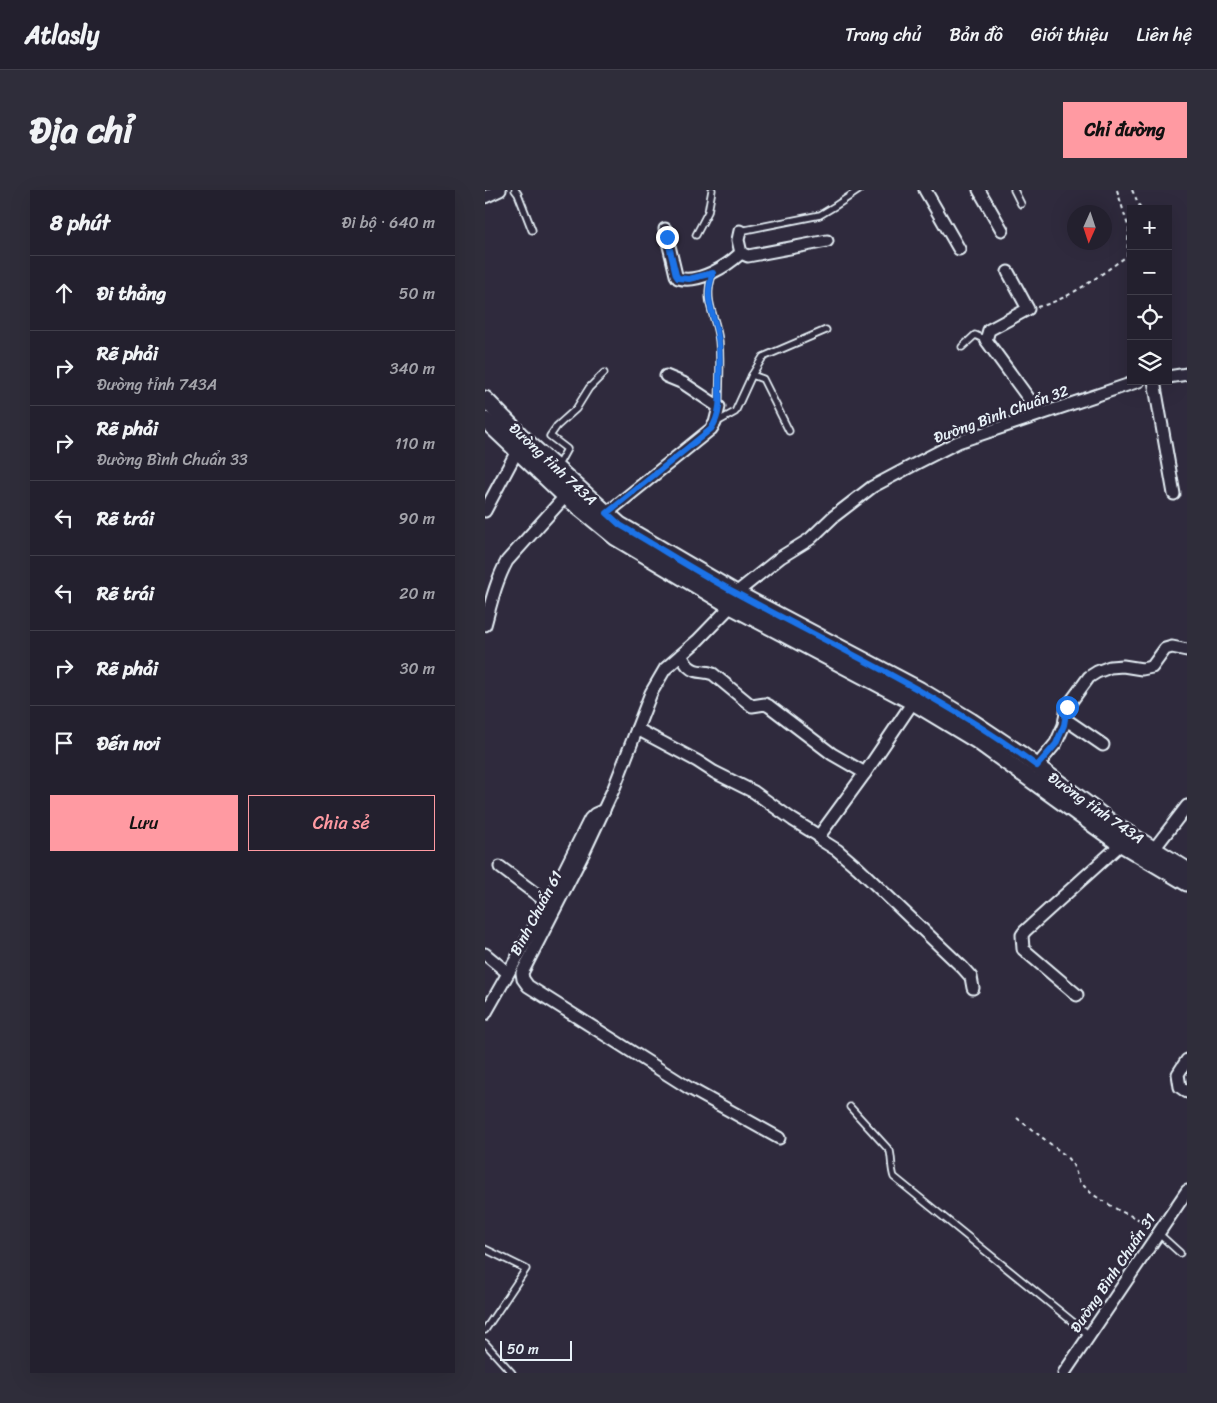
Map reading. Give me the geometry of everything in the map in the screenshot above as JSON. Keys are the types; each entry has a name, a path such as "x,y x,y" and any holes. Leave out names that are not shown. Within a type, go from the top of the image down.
{"main road":[{"name":"Đường tỉnh 743A","path":"485,399 556,469 570,491 615,537 734,600 976,740 1121,844 1187,883"},
{"name":"Đường tỉnh 743A","path":"485,420 517,451 570,491 607,513 620,525 734,600 920,690 971,721 1037,766 1116,826 1187,870"}],"street":[{"path":"485,197 500,190"},
{"path":"925,190 959,249"},
{"path":"979,190 1003,230"},
{"path":"665,229 678,278 689,279 713,273 741,253"},
{"path":"740,231 738,240 741,253"},
{"path":"741,253 748,256 827,242"},
{"path":"1008,272 1028,309 989,330 986,340 1040,414"},
{"path":"1172,376 1187,374"},
{"path":"607,513 711,429 715,423 719,407 683,383 666,376"},
{"name":"Đường Bình Chuẩn 32","path":"734,600 781,557 810,539 833,517 872,487 958,442 1127,385"},
{"path":"1155,385 1174,494"},
{"path":"485,510 517,451"},
{"path":"485,625 495,589 507,561 570,491"},
{"name":"Bình Chuẩn 61","path":"734,600 665,669 660,677 651,693 604,810 523,968 522,974 527,986 689,1088 779,1138"},
{"path":"1037,766 1056,744 1064,725 1067,707 1089,677 1110,667 1123,666 1142,669 1152,667 1165,649 1187,650"},
{"path":"681,655 686,664 695,671 713,674 752,706 765,704 769,706 832,754 865,773"},
{"path":"819,836 913,702"},
{"path":"1065,719 1103,745"},
{"path":"637,729 754,792 819,836 821,840 837,850 858,868 963,968 971,977 973,988"},
{"path":"1154,849 1187,806"},
{"path":"485,1014 547,903 590,819 595,814 604,810"},
{"path":"1077,995 1023,948 1022,935 1121,844"},
{"path":"500,867 547,903"},
{"path":"485,954 508,973"},
{"path":"1187,1060 1178,1074 1180,1087 1187,1092"},
{"name":"Đường Bình Chuẩn 31","path":"1064,1373 1187,1191"}],"lane":[{"path":"515,190 519,194 532,230"},
{"path":"696,235 708,212 712,190"},
{"path":"740,231 819,214 859,190"},
{"path":"1014,190 1021,204"},
{"path":"713,273 709,283 708,296 719,342 719,407"},
{"path":"715,423 735,412 752,375 763,357 827,330"},
{"path":"962,347 975,335 986,340"},
{"path":"556,469 567,449 550,436 557,426 576,409 589,388 604,373"},
{"path":"752,375 763,379 789,431"},
{"path":"850,1107 890,1150 894,1177 1089,1335"},
{"path":"1159,1231 1180,1253"},
{"path":"485,1250 526,1269 485,1330"},
{"path":"485,1343 512,1373"}],"path":[{"path":"1028,309 1051,304 1089,282 1127,256 1129,229 1117,190"},
{"path":"1132,190 1139,205"},
{"path":"1017,1118 1066,1156 1073,1165 1079,1180 1092,1194 1159,1231"}],"route":[{"path":"667,237 678,278 683,280 713,273 709,283 708,296 718,335 719,407 715,423 711,429 607,513 620,525 736,593 920,690 971,721 1037,766 1056,744 1064,725 1067,707"}]}
